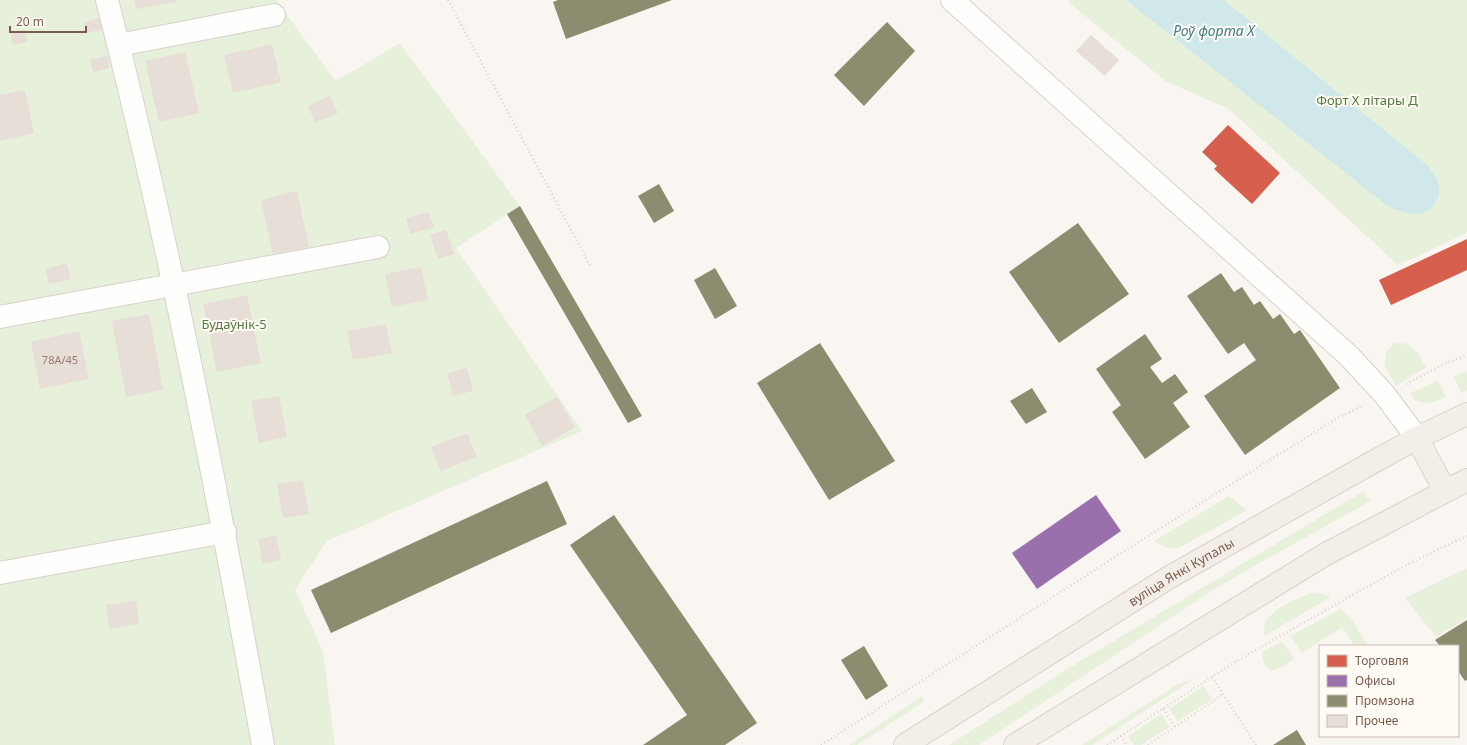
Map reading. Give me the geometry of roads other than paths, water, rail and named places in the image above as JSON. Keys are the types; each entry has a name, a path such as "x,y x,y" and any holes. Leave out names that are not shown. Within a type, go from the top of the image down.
{"main road":[{"name":"вуліца Янкі Купалы","path":"905,745 1168,578 1417,438 1467,414"},
{"path":"1417,438 1445,491"},
{"path":"1015,745 1326,554 1467,480"}],"lane":[{"path":"107,0 119,45 174,284 224,532 263,745"},
{"path":"952,0 1349,356 1385,395 1417,438"},
{"path":"119,45 274,15"},
{"path":"0,317 378,247"},
{"path":"0,573 224,532"}],"water":[{"name":"Роў форта Х","path":"1126,0 1224,0 1427,165 1437,180 1439,186 1438,197 1434,206 1426,212 1416,214 1402,212 1389,207"}],"park label":[{"name":"Форт X літары Д","path":"1367,100"},
{"name":"Будаўнік-5","path":"234,324"}]}
